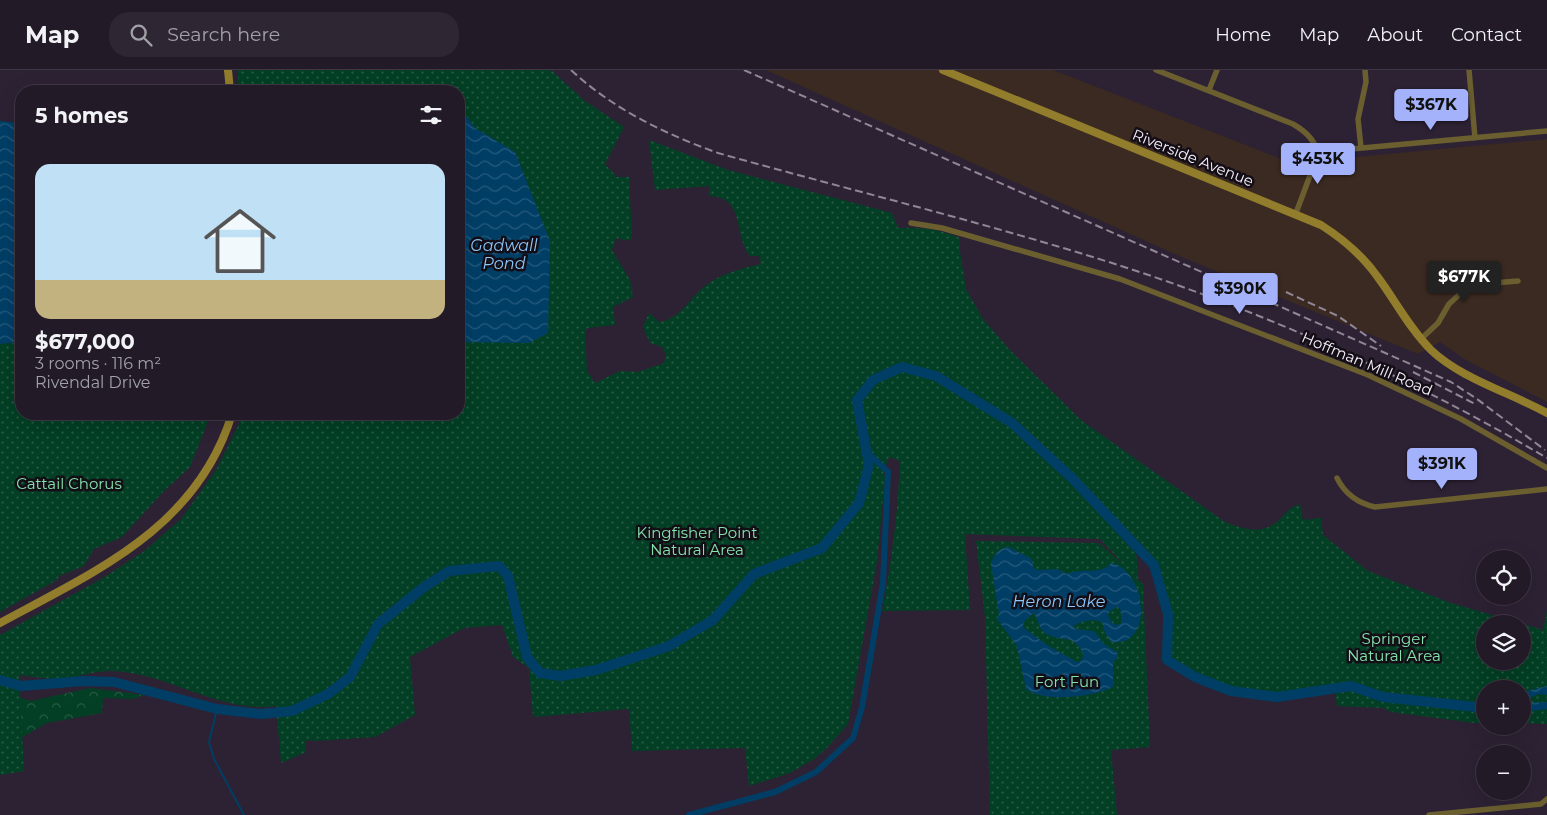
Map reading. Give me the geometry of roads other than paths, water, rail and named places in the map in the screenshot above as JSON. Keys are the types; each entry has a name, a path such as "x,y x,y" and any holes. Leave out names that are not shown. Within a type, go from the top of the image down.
{"main road":[{"path":"228,70 229,85"},
{"name":"Riverside Avenue","path":"942,70 1296,214 1330,230 1360,256 1379,278 1421,338 1450,364 1547,413"},
{"path":"0,623 106,566 138,545 164,522 194,486 214,456 229,420"}],"street":[{"path":"1156,70 1293,124 1310,136 1318,152 1296,214"},
{"path":"1209,90 1217,70"},
{"path":"1361,148 1358,119 1366,82 1365,70"},
{"path":"1469,70 1475,138"},
{"path":"1318,152 1547,131"},
{"name":"Hoffman Mill Road","path":"910,223 942,228 1120,279 1368,375 1461,419 1547,468"},
{"path":"1421,338 1438,323 1449,304 1462,292 1481,284 1518,281"},
{"path":"1337,478 1342,487 1355,500 1375,507 1547,489"},
{"path":"1428,815 1541,804 1547,799"}],"water":[{"name":"Gadwall Pond","path":"465,114 475,128 515,152 550,241 548,333 529,343 465,342"},
{"path":"0,121 15,122 15,342 0,344"},
{"name":"Heron Lake","path":"1009,547 1032,559 1033,567 1037,570 1057,569 1067,574 1102,569 1111,563 1123,569 1132,579 1141,607 1140,621 1135,633 1125,641 1111,642 1105,633 1102,622 1095,620 1087,621 1074,626 1075,629 1094,631 1104,644 1117,652 1118,657 1113,662 1113,687 1094,694 1069,697 1044,696 1026,689 1017,646 997,619 999,615 991,564 997,552","holes":["1117,607 1120,608 1122,623 1117,625 1112,623 1108,615 1110,611","1033,613 1045,633 1056,638 1071,640 1075,643 1083,654 1082,660 1077,662 1047,645 1024,628 1023,623"]},
{"path":"1547,686 1547,695 1539,694 1531,698 1531,690"},
{"path":"1547,702 1547,709 1531,711 1531,703"}],"waterway":[{"path":"0,680 21,686 83,681 114,682 217,709 261,714 292,711 328,694 350,677 378,624 424,587 449,571 499,566 508,576 527,657 540,673 560,676 596,670 669,646 713,620 754,574 822,548 859,503 869,465 857,400 873,380 902,367 936,376 1012,423 1073,479 1154,565 1168,614 1167,660 1195,677 1231,691 1277,697 1351,686 1383,697 1476,707"},
{"path":"689,815 775,792 816,772 853,738 862,707 883,583 888,472 867,452"},
{"path":"217,709 209,742 214,759 244,815"}],"railway":[{"path":"571,70 604,97 640,119 679,138 718,153 992,227 1083,254 1143,273 1262,317 1321,342 1437,397 1547,458"},
{"path":"744,70 1451,382 1545,450"},
{"path":"1286,292 1338,316 1381,346"},
{"path":"1413,372 1477,405"}],"park label":[{"name":"Cattail Chorus","path":"69,484"},
{"name":"Kingfisher Point Natural Area","path":"697,542"},
{"name":"Springer Natural Area","path":"1394,648"},
{"name":"Fort Fun","path":"1067,682"}]}
